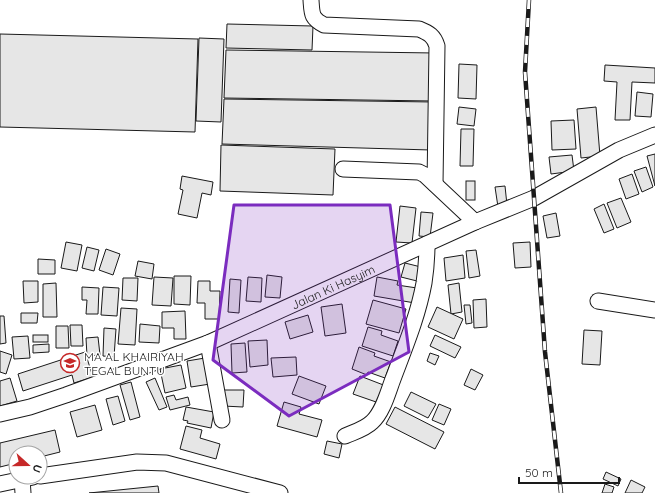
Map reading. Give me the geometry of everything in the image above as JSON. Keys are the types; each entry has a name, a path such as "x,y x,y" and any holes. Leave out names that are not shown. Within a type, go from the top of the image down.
{"street":[{"path":"311,0 312,15 316,21 324,25 419,29 429,33 435,40 437,46 435,184"},
{"name":"Jalan Ki Hasyim","path":"0,414 30,407 66,395 208,343 475,222 534,198 619,150 655,135"},
{"path":"343,169 419,172 425,175 475,222"},
{"path":"345,436 372,422 379,413 388,392 411,330 420,300 425,271 427,244"},
{"path":"598,301 655,310"},
{"path":"208,343 222,420"},
{"path":"48,475 137,462 166,463 244,489 280,493"}],"highlighted area":[{"path":"234,205 390,205 409,352 289,416 213,360"}],"building":[{"path":"227,24 313,26 312,50 226,48"},
{"path":"0,34 198,39 195,132 0,127"},
{"path":"199,38 224,39 221,122 196,121"},
{"path":"226,50 435,53 433,101 224,98"},
{"path":"459,64 477,65 476,99 458,98"},
{"path":"605,65 655,68 655,83 632,82 630,120 615,120 617,82 604,81"},
{"path":"637,92 653,94 651,117 635,116"},
{"path":"224,99 433,102 431,150 222,144"},
{"path":"459,107 476,109 474,126 457,124"},
{"path":"596,107 600,156 581,158 577,109"},
{"path":"574,120 576,149 552,150 551,121"},
{"path":"461,129 474,129 473,166 460,166"},
{"path":"221,145 335,149 333,195 220,191"},
{"path":"655,154 655,186 647,156"},
{"path":"572,155 574,171 551,174 549,157"},
{"path":"646,167 653,187 642,192 634,171"},
{"path":"632,174 639,194 626,199 619,179"},
{"path":"182,176 213,182 211,195 202,193 197,218 178,214 183,190 180,189"},
{"path":"466,181 475,181 475,200 466,200"},
{"path":"505,186 507,205 498,207 495,187"},
{"path":"621,198 631,222 617,228 607,203"},
{"path":"604,204 614,229 604,233 594,209"},
{"path":"400,206 416,208 412,243 396,242"},
{"path":"421,212 433,213 430,237 419,236"},
{"path":"556,213 560,236 547,238 543,216"},
{"path":"66,242 82,245 77,271 61,268"},
{"path":"530,242 531,267 515,268 513,243"},
{"path":"87,247 99,250 94,271 82,268"},
{"path":"106,249 120,254 113,275 99,270"},
{"path":"476,250 480,276 469,278 466,251"},
{"path":"463,255 465,278 446,281 444,258"},
{"path":"38,259 55,260 55,274 38,274"},
{"path":"138,261 154,264 152,279 135,276"},
{"path":"405,263 421,267 417,281 401,277"},
{"path":"267,275 282,277 280,298 265,297"},
{"path":"174,276 191,276 190,305 174,304"},
{"path":"154,277 173,278 171,306 152,305"},
{"path":"248,277 262,278 261,302 246,301"},
{"path":"377,277 398,281 397,285 417,288 415,303 374,296"},
{"path":"123,278 138,278 137,301 122,300"},
{"path":"230,279 241,280 239,313 228,312"},
{"path":"23,281 38,281 38,302 24,303"},
{"path":"198,281 210,281 210,291 220,291 219,319 205,319 205,303 197,303"},
{"path":"56,283 57,317 43,317 43,284"},
{"path":"459,283 462,312 451,314 448,285"},
{"path":"82,287 99,288 98,314 86,314 87,300 82,300"},
{"path":"103,287 119,288 117,316 101,315"},
{"path":"486,299 487,327 474,328 473,300"},
{"path":"373,300 406,309 399,333 366,324"},
{"path":"342,304 346,333 325,336 321,307"},
{"path":"464,305 470,305 472,323 466,324"},
{"path":"437,307 463,319 454,339 428,327"},
{"path":"121,308 137,309 135,345 118,344"},
{"path":"185,311 186,339 174,339 174,328 162,328 162,312"},
{"path":"21,313 38,313 37,323 21,323"},
{"path":"308,315 313,332 290,339 285,322"},
{"path":"0,316 4,316 6,343 0,344"},
{"path":"140,324 160,326 159,343 139,342"},
{"path":"70,325 82,325 83,346 71,346"},
{"path":"56,326 68,326 69,348 56,348"},
{"path":"368,327 382,331 381,335 398,341 393,356 362,346"},
{"path":"104,328 116,329 114,357 103,356"},
{"path":"584,330 602,331 600,365 582,364"},
{"path":"33,335 48,335 48,342 33,342"},
{"path":"435,335 461,347 455,358 430,346"},
{"path":"28,336 30,358 14,359 12,337"},
{"path":"98,337 100,355 87,356 86,338"},
{"path":"267,340 268,365 250,367 248,341"},
{"path":"245,343 247,372 232,373 231,344"},
{"path":"49,344 49,352 33,353 33,345"},
{"path":"359,347 375,353 374,356 391,362 385,378 368,372 367,375 352,369"},
{"path":"0,351 12,355 6,374 0,372"},
{"name":"MA AL KHAIRIYAH TEGAL BUNTU","path":"85,352 93,377 74,383 72,375 23,391 18,374"},
{"path":"430,353 439,356 435,365 427,361"},
{"path":"296,357 297,375 273,377 271,358"},
{"path":"205,358 210,384 191,387 187,361"},
{"path":"181,365 186,388 165,393 160,369"},
{"path":"471,369 483,375 475,390 464,385"},
{"path":"299,376 326,386 319,404 292,394"},
{"path":"360,376 386,386 379,403 353,394"},
{"path":"10,378 17,401 0,406 0,381"},
{"path":"155,378 167,407 159,410 146,382"},
{"path":"131,382 140,417 130,420 120,385"},
{"path":"224,390 244,390 243,407 223,406"},
{"path":"411,392 436,404 428,418 404,406"},
{"path":"174,395 176,400 188,397 190,405 170,410 166,397"},
{"path":"118,396 125,421 113,425 106,399"},
{"path":"284,402 301,407 299,414 322,420 317,437 277,426"},
{"path":"439,404 451,409 444,425 432,420"},
{"path":"95,405 102,430 77,437 70,412"},
{"path":"186,407 214,412 211,428 187,423 188,421 183,420"},
{"path":"395,407 444,432 435,449 386,424"},
{"path":"186,426 202,430 200,438 220,444 216,459 180,449"},
{"path":"55,430 60,452 48,455 48,445 8,445 8,465 0,467 0,443"},
{"path":"327,441 342,444 339,458 324,454"},
{"path":"606,472 621,479 618,486 603,479"},
{"path":"631,480 645,487 642,493 625,493"},
{"path":"605,484 614,487 612,493 602,493"},
{"path":"158,486 159,493 89,493"}],"railway":[{"path":"529,0 525,72 545,352 561,493"}],"place":[{"name":"MA AL KHAIRIYAH TEGAL BUNTU","path":"70,363"}]}
